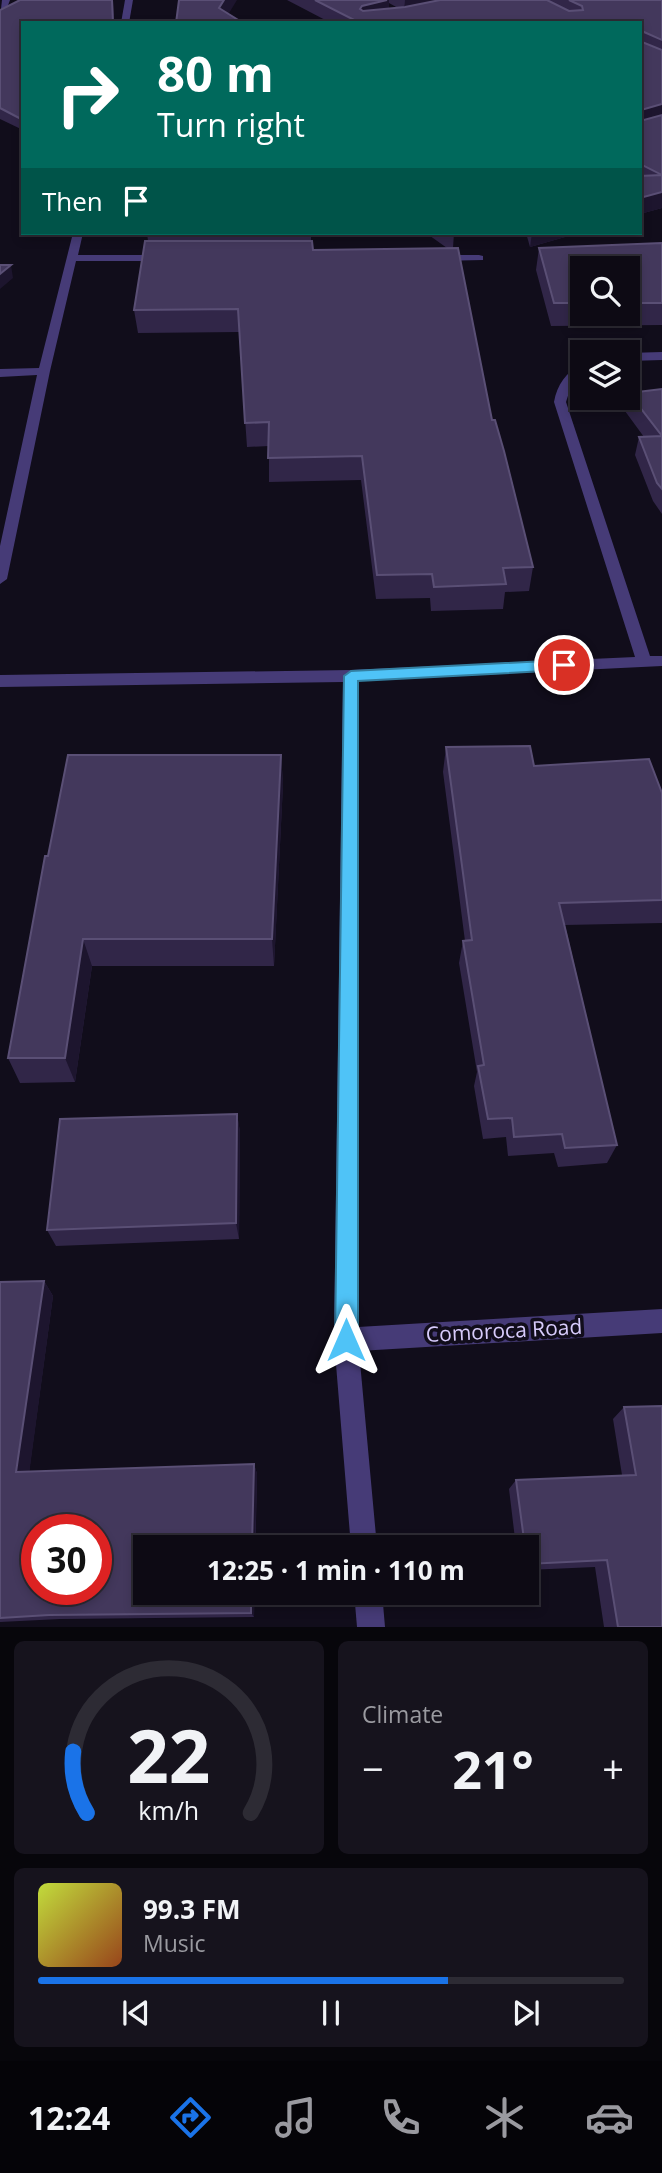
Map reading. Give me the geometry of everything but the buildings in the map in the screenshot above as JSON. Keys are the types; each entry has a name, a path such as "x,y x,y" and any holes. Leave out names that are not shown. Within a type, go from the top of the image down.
{"street":[{"path":"0,16 6,0"},
{"path":"125,21 129,0"},
{"path":"0,579 44,371 78,235"},
{"path":"72,258 181,258"},
{"path":"425,258 479,258"},
{"path":"640,357 662,356"},
{"path":"0,373 44,371"},
{"path":"570,378 562,387 560,402 644,661"},
{"path":"0,681 351,676 662,661"},
{"path":"351,676 346,1340 363,1535"},
{"name":"Comoroca Road","path":"346,1340 662,1321"},
{"path":"369,1605 370,1627"}],"route":[{"path":"346,1340 351,676 564,665"}]}
